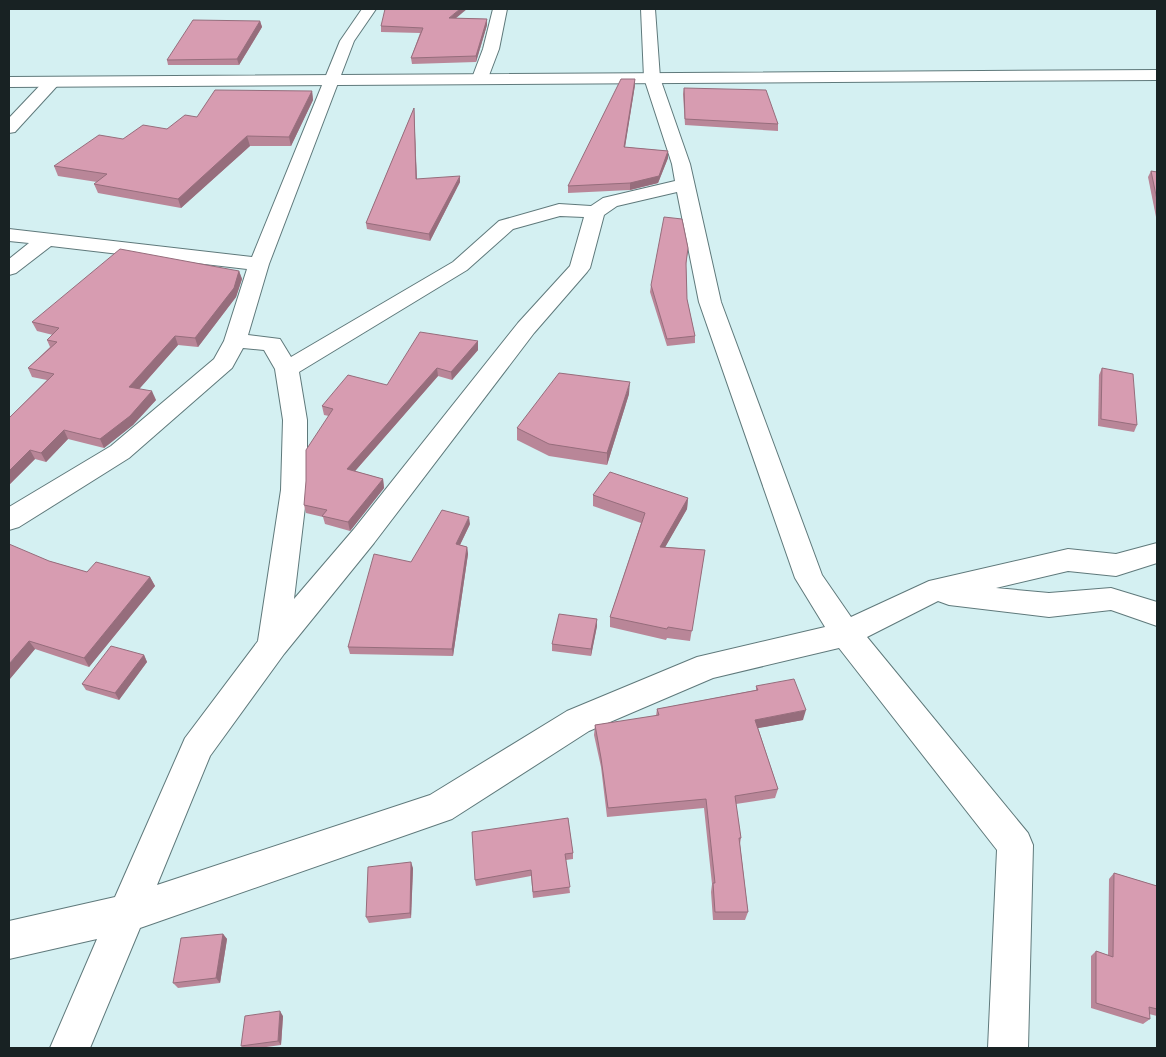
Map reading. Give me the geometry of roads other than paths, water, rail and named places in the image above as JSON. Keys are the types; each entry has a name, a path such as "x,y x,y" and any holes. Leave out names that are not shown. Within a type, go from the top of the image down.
{"street":[{"path":"9,520 120,452 224,363 235,341 260,264 348,42 369,9"},
{"path":"480,78 491,49 500,9"},
{"path":"648,9 652,78 681,164 710,302 809,578 846,634 1015,845 1008,1048"},
{"path":"9,82 1157,75"},
{"path":"9,128 52,82"},
{"path":"286,369 460,266 506,225 559,210 595,212 610,202 686,184"},
{"path":"70,1048 197,748 272,645 364,536 526,328 580,268 595,212"},
{"path":"9,235 45,241 260,264"},
{"path":"9,269 45,241"},
{"path":"235,341 272,344 286,369 295,420 294,490 272,645"},
{"path":"9,940 128,913 440,808 578,721 708,666 846,634 929,592 1068,560 1116,565 1157,553"},
{"path":"929,592 1048,605 1111,599 1157,614"}]}
